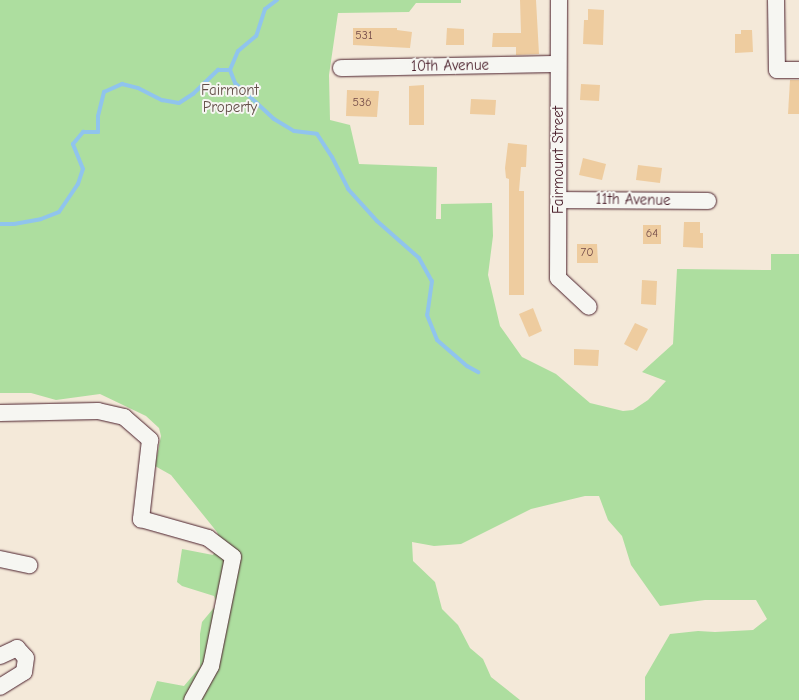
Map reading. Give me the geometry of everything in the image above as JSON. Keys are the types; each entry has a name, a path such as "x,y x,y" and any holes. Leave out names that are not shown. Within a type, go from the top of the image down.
{"street":[{"name":"Fairmount Street","path":"559,0 558,278 589,307"},
{"path":"776,0 777,70 799,70"},
{"name":"10th Avenue","path":"341,68 558,64"},
{"name":"11th Avenue","path":"559,200 708,201"},
{"path":"0,413 98,411 124,417 150,440 140,519 208,538 233,557 211,666 192,700"},
{"path":"0,559 28,565"},
{"path":"0,656 17,648 26,658 24,672 0,687"}],"green space":[{"name":"Fairmont Property","path":"0,0 461,0 461,3 416,3 409,12 338,13 329,75 330,120 350,125 359,164 437,167 436,219 441,219 441,204 492,203 493,236 488,275 500,326 522,357 556,374 590,403 623,411 633,410 648,400 666,381 642,372 673,344 677,269 771,270 771,254 799,254 799,700 645,700 645,677 670,634 698,631 753,630 767,619 756,600 705,600 660,606 631,565 622,536 608,520 599,496 585,496 531,509 461,544 434,546 412,542 413,561 435,582 442,609 458,625 470,648 483,659 491,677 520,700 150,700 157,681 184,686 200,667 202,622 217,604 214,596 182,586 177,582 182,549 213,555 220,541 217,532 171,475 155,466 161,436 159,428 146,416 100,394 56,400 31,393 0,393"}],"building":[{"path":"520,0 536,0 539,54 516,55 516,47 492,47 493,33 521,33"},
{"path":"588,9 604,10 603,45 583,44 584,20 588,20"},
{"path":"353,28 397,28 397,30 412,32 410,48 353,45"},
{"path":"447,28 464,29 464,45 446,45"},
{"path":"741,30 752,30 753,52 735,53 735,34 741,34"},
{"path":"790,80 799,80 799,114 788,114"},
{"path":"581,84 600,85 599,101 580,100"},
{"path":"424,85 424,125 409,125 409,86"},
{"path":"347,90 379,91 377,117 346,116"},
{"path":"471,99 496,100 495,115 470,114"},
{"path":"508,143 527,145 526,167 521,167 519,191 524,191 524,295 509,295 509,179 506,178 505,168"},
{"path":"583,158 606,164 602,180 579,175"},
{"path":"638,165 662,168 660,183 636,180"},
{"path":"684,222 700,222 700,233 703,233 703,248 683,247"},
{"path":"643,225 661,225 661,244 643,244"},
{"path":"577,244 597,244 598,263 577,263"},
{"path":"642,280 657,281 656,305 641,304"},
{"path":"533,308 542,331 529,337 519,314"},
{"path":"635,323 648,329 637,351 624,344"},
{"path":"574,349 599,350 598,366 574,365"}],"waterway":[{"path":"277,0 265,9 256,36 238,51 230,70 235,83 274,119 294,131 317,134 332,157 348,189 377,221 419,258 432,281 427,315 437,340 467,366 478,372"},
{"path":"0,224 14,224 41,219 59,212 78,184 83,169 73,144 83,132 98,132 98,116 104,92 122,84 138,88 162,100 179,103 193,94 218,70 230,70"}]}
